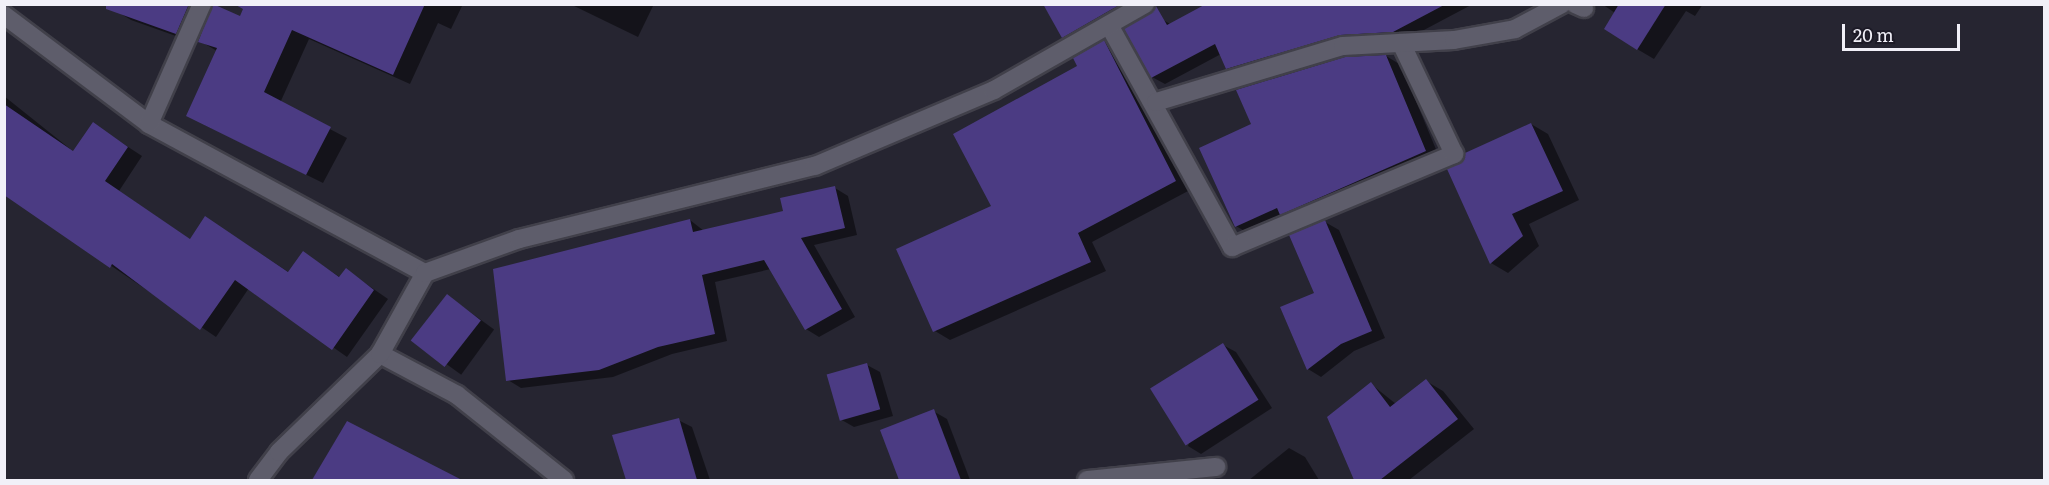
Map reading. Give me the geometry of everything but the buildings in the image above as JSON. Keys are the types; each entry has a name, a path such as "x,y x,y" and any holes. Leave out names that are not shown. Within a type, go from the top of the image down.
{"street":[{"path":"149,124 202,4"},
{"path":"258,480 279,452 380,354 425,273 519,239 815,166 994,90 1145,4"},
{"path":"1156,102 1342,46 1401,43 1515,29 1562,4"},
{"path":"4,15 149,124 425,273"},
{"path":"1109,25 1156,102 1232,247 1454,154 1401,43"},
{"path":"380,354 457,395 564,480"},
{"path":"1087,480 1216,467"}]}
